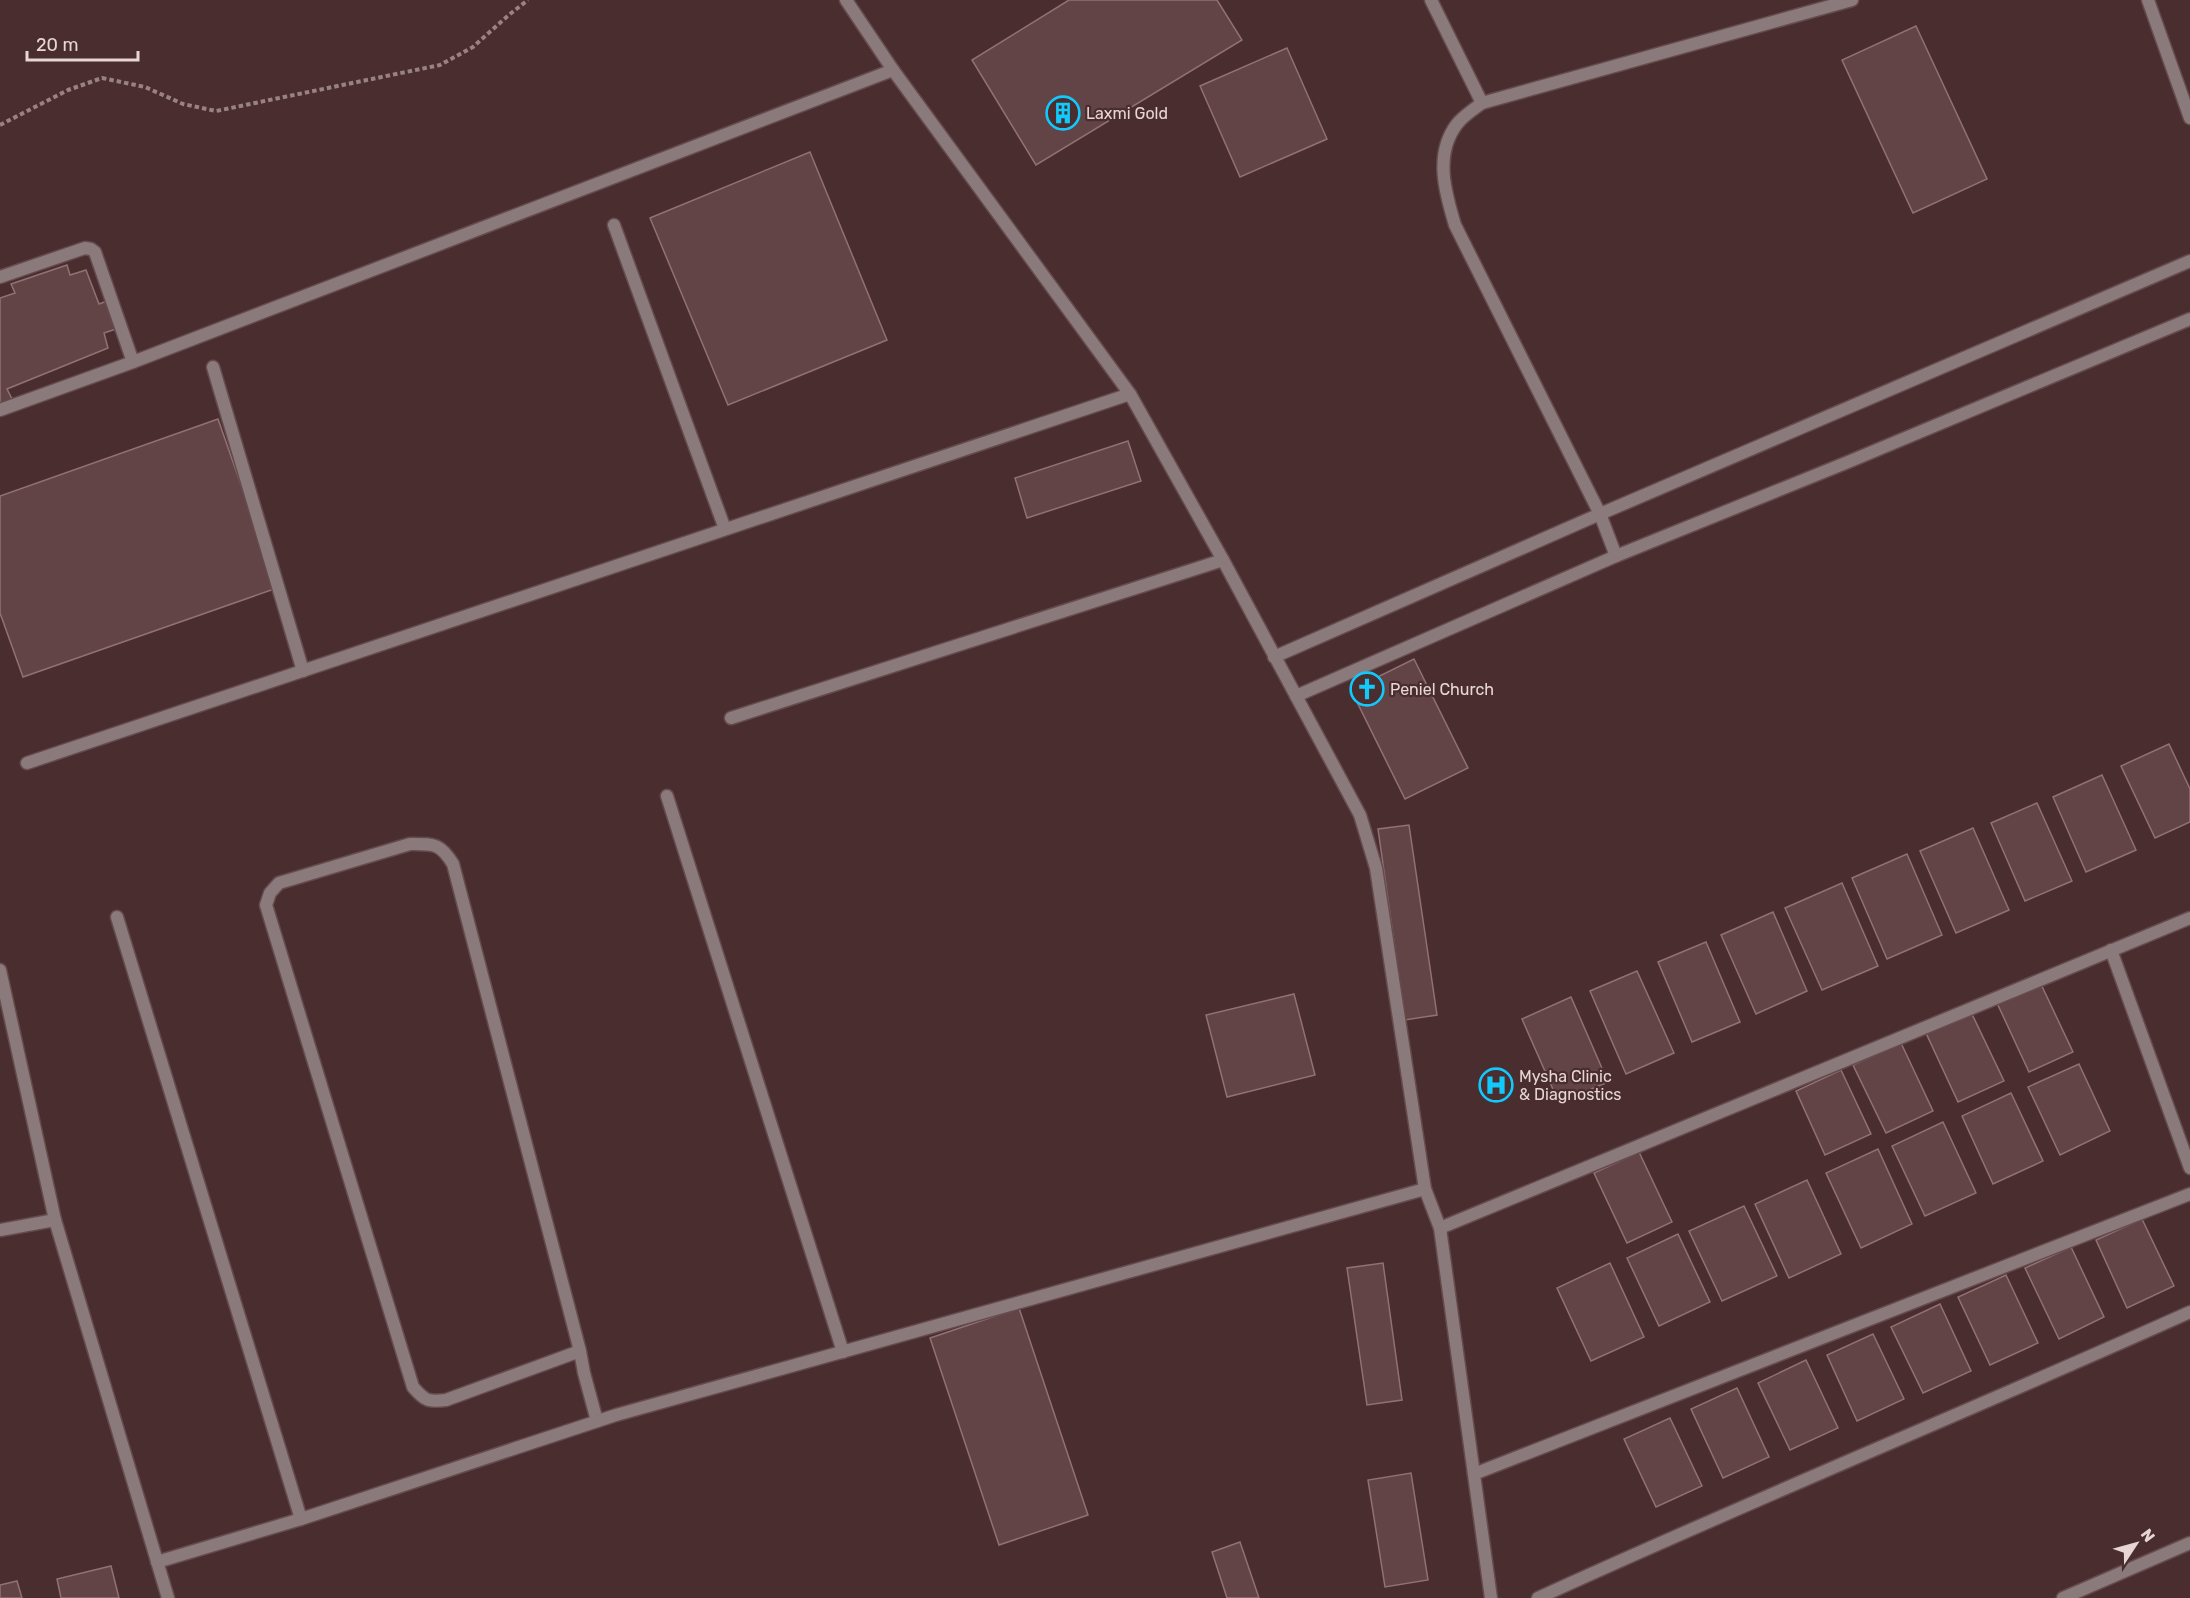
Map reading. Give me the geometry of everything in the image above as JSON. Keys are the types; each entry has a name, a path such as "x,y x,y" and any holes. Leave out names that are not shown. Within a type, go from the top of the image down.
{"street":[{"path":"846,0 893,70 1130,394 1223,560 1360,815 1376,868 1425,1189 1440,1228 1491,1598"},
{"path":"1431,0 1482,103"},
{"path":"1616,556 1600,514 1455,225 1443,180 1446,146 1457,123 1482,103 1818,5 1852,0"},
{"path":"2148,0 2190,118"},
{"path":"0,410 133,362 893,70"},
{"path":"614,225 725,529"},
{"path":"0,277 85,248 91,249 95,252 133,362"},
{"path":"1275,657 1600,514 2190,261"},
{"path":"1296,696 1616,556 2190,319"},
{"path":"213,367 303,671"},
{"path":"27,763 1130,394"},
{"path":"731,718 1223,560"},
{"path":"667,796 843,1352"},
{"path":"580,1351 446,1400 430,1401 422,1397 413,1387 266,905 270,892 279,883 410,844 430,844 444,849 453,864 580,1351 597,1421"},
{"path":"117,917 301,1519"},
{"path":"1440,1228 2190,918"},
{"path":"2111,950 2190,1168"},
{"path":"0,970 5,1026 55,1220 168,1598"},
{"path":"157,1562 301,1519 597,1421 1425,1189"},
{"path":"1474,1474 2190,1194"},
{"path":"0,1230 55,1220"},
{"path":"1538,1598 1636,1553 2190,1312"},
{"path":"2063,1598 2190,1543"}],"path":[{"path":"0,125 68,90 102,78 145,87 183,104 216,111 440,65 473,47 528,0"}],"building":[{"name":"Laxmi Gold","path":"1069,0 1217,0 1242,40 1036,165 972,60"},
{"path":"1916,26 1987,179 1913,213 1842,60"},
{"path":"1287,48 1327,139 1240,177 1200,86"},
{"path":"810,152 887,340 728,405 650,218"},
{"path":"67,265 70,275 86,270 99,304 107,301 116,329 104,333 108,348 7,389 12,399 0,405 0,298 15,293 11,284"},
{"path":"218,419 277,588 23,677 0,613 0,496"},
{"path":"1128,441 1141,481 1027,518 1015,478"},
{"path":"1414,659 1468,768 1405,799 1351,690"},
{"path":"2169,744 2190,789 2190,822 2155,838 2121,766"},
{"path":"2102,775 2136,850 2086,872 2053,797"},
{"path":"2037,803 2072,881 2025,901 1991,823"},
{"path":"1409,825 1437,1015 1405,1020 1378,829"},
{"path":"1973,828 2009,910 1956,933 1920,851"},
{"path":"1907,854 1942,935 1887,959 1852,878"},
{"path":"1842,883 1878,966 1822,990 1785,908"},
{"path":"1773,912 1807,991 1756,1014 1721,935"},
{"path":"1706,942 1740,1022 1692,1042 1658,962"},
{"path":"1637,971 1674,1053 1626,1074 1590,991"},
{"path":"2040,982 2073,1052 2029,1072 1997,1003"},
{"path":"1294,994 1315,1075 1227,1097 1206,1015"},
{"path":"1571,997 1608,1082 1559,1103 1522,1019"},
{"path":"1971,1012 2004,1081 1958,1102 1926,1033"},
{"path":"1901,1043 1933,1111 1886,1133 1853,1065"},
{"path":"2079,1064 2110,1131 2060,1155 2028,1087"},
{"path":"1841,1070 1871,1134 1825,1155 1796,1091"},
{"path":"2011,1093 2043,1161 1993,1184 1962,1116"},
{"path":"1943,1122 1976,1193 1925,1216 1892,1146"},
{"path":"1878,1149 1912,1224 1861,1248 1826,1173"},
{"path":"1639,1152 1672,1222 1627,1243 1594,1173"},
{"path":"1807,1180 1841,1254 1789,1278 1755,1204"},
{"path":"1744,1206 1777,1276 1722,1301 1689,1231"},
{"path":"2142,1219 2174,1286 2127,1308 2096,1240"},
{"path":"1678,1234 1710,1302 1659,1326 1627,1258"},
{"path":"2071,1247 2104,1317 2059,1339 2025,1268"},
{"path":"1383,1263 1402,1400 1367,1405 1347,1268"},
{"path":"1610,1263 1644,1337 1591,1361 1557,1288"},
{"path":"2006,1275 2038,1343 1990,1365 1958,1297"},
{"path":"1940,1304 1971,1371 1923,1393 1891,1327"},
{"path":"1019,1308 1088,1515 999,1545 930,1338"},
{"path":"1873,1334 1904,1399 1857,1421 1827,1355"},
{"path":"1806,1360 1838,1428 1790,1450 1758,1383"},
{"path":"1737,1388 1769,1457 1723,1478 1691,1409"},
{"path":"1670,1418 1702,1486 1656,1507 1624,1439"},
{"path":"1411,1473 1428,1580 1385,1587 1368,1480"},
{"path":"1240,1542 1259,1598 1227,1598 1212,1552"},
{"path":"111,1566 119,1598 61,1598 57,1579"},
{"path":"17,1581 22,1598 0,1598 0,1585"}],"place":[{"name":"Laxmi Gold","path":"1063,113"},
{"name":"Peniel Church","path":"1367,689"},
{"name":"Mysha Clinic & Diagnostics","path":"1496,1085"}]}
